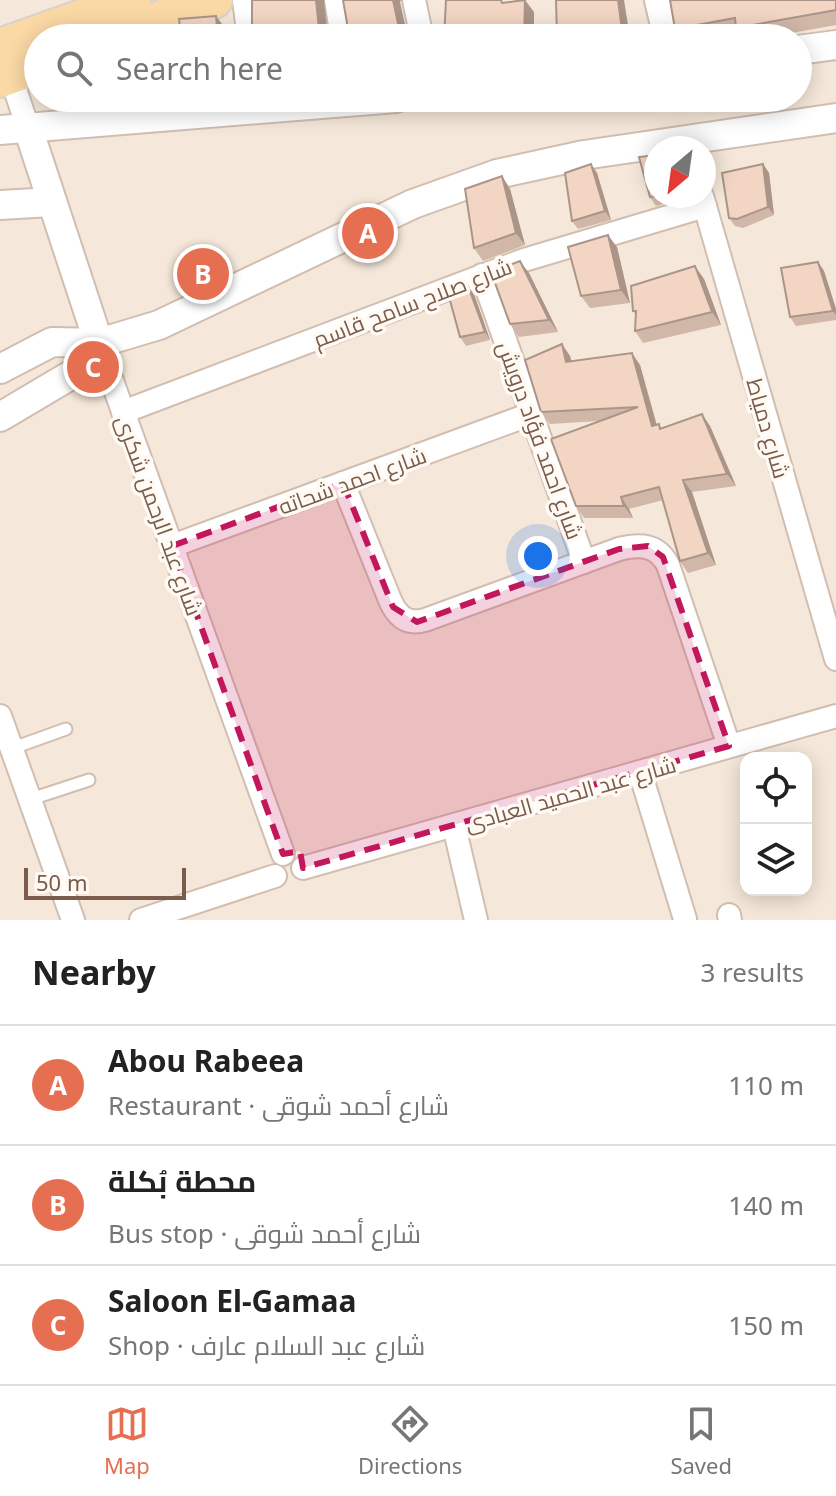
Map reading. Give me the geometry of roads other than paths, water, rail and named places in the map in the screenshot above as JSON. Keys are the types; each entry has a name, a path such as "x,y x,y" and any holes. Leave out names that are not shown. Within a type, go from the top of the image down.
{"main road":[{"path":"82,24 132,0"},
{"path":"146,24 214,0"}],"street":[{"path":"244,0 247,24"},
{"path":"336,0 340,24"},
{"path":"414,0 419,24"},
{"path":"659,0 665,24"},
{"path":"812,48 836,45"},
{"path":"8,59 14,129 181,112"},
{"path":"716,139 836,118"},
{"name":"شارع عبد الرحمن شكرى","path":"14,129 52,202 101,350 283,854"},
{"path":"0,417 101,350 399,210 455,188 540,163 644,150"},
{"path":"0,205 52,202"},
{"name":"شارع صلاح سامح قاسم","path":"123,412 482,275 683,208"},
{"name":"شارع دمياط","path":"706,208 836,659"},
{"name":"شارع احمد فؤاد درويش","path":"482,275 584,562 638,545 648,546 663,557 729,746"},
{"path":"0,369 52,342 101,350"},
{"name":"شارع احمد شحاته","path":"172,546 531,414"},
{"path":"343,483 390,600 397,614 410,621 425,620 584,562"},
{"path":"0,716 73,920"},
{"name":"شارع عبد الحميد العبادى","path":"303,868 836,716"},
{"path":"640,772 685,919"},
{"path":"454,826 476,920"},
{"path":"283,854 297,856 303,868 294,882 285,883 275,876 275,861 283,854"},
{"path":"141,920 275,876"}],"lane":[{"path":"13,748 66,729"},
{"path":"31,799 89,780"}],"place":[{"name":"Abou Rabeea","path":"368,233"},
{"name":"محطة بُكلة","path":"203,274"},
{"name":"Saloon El-Gamaa","path":"93,367"}]}
